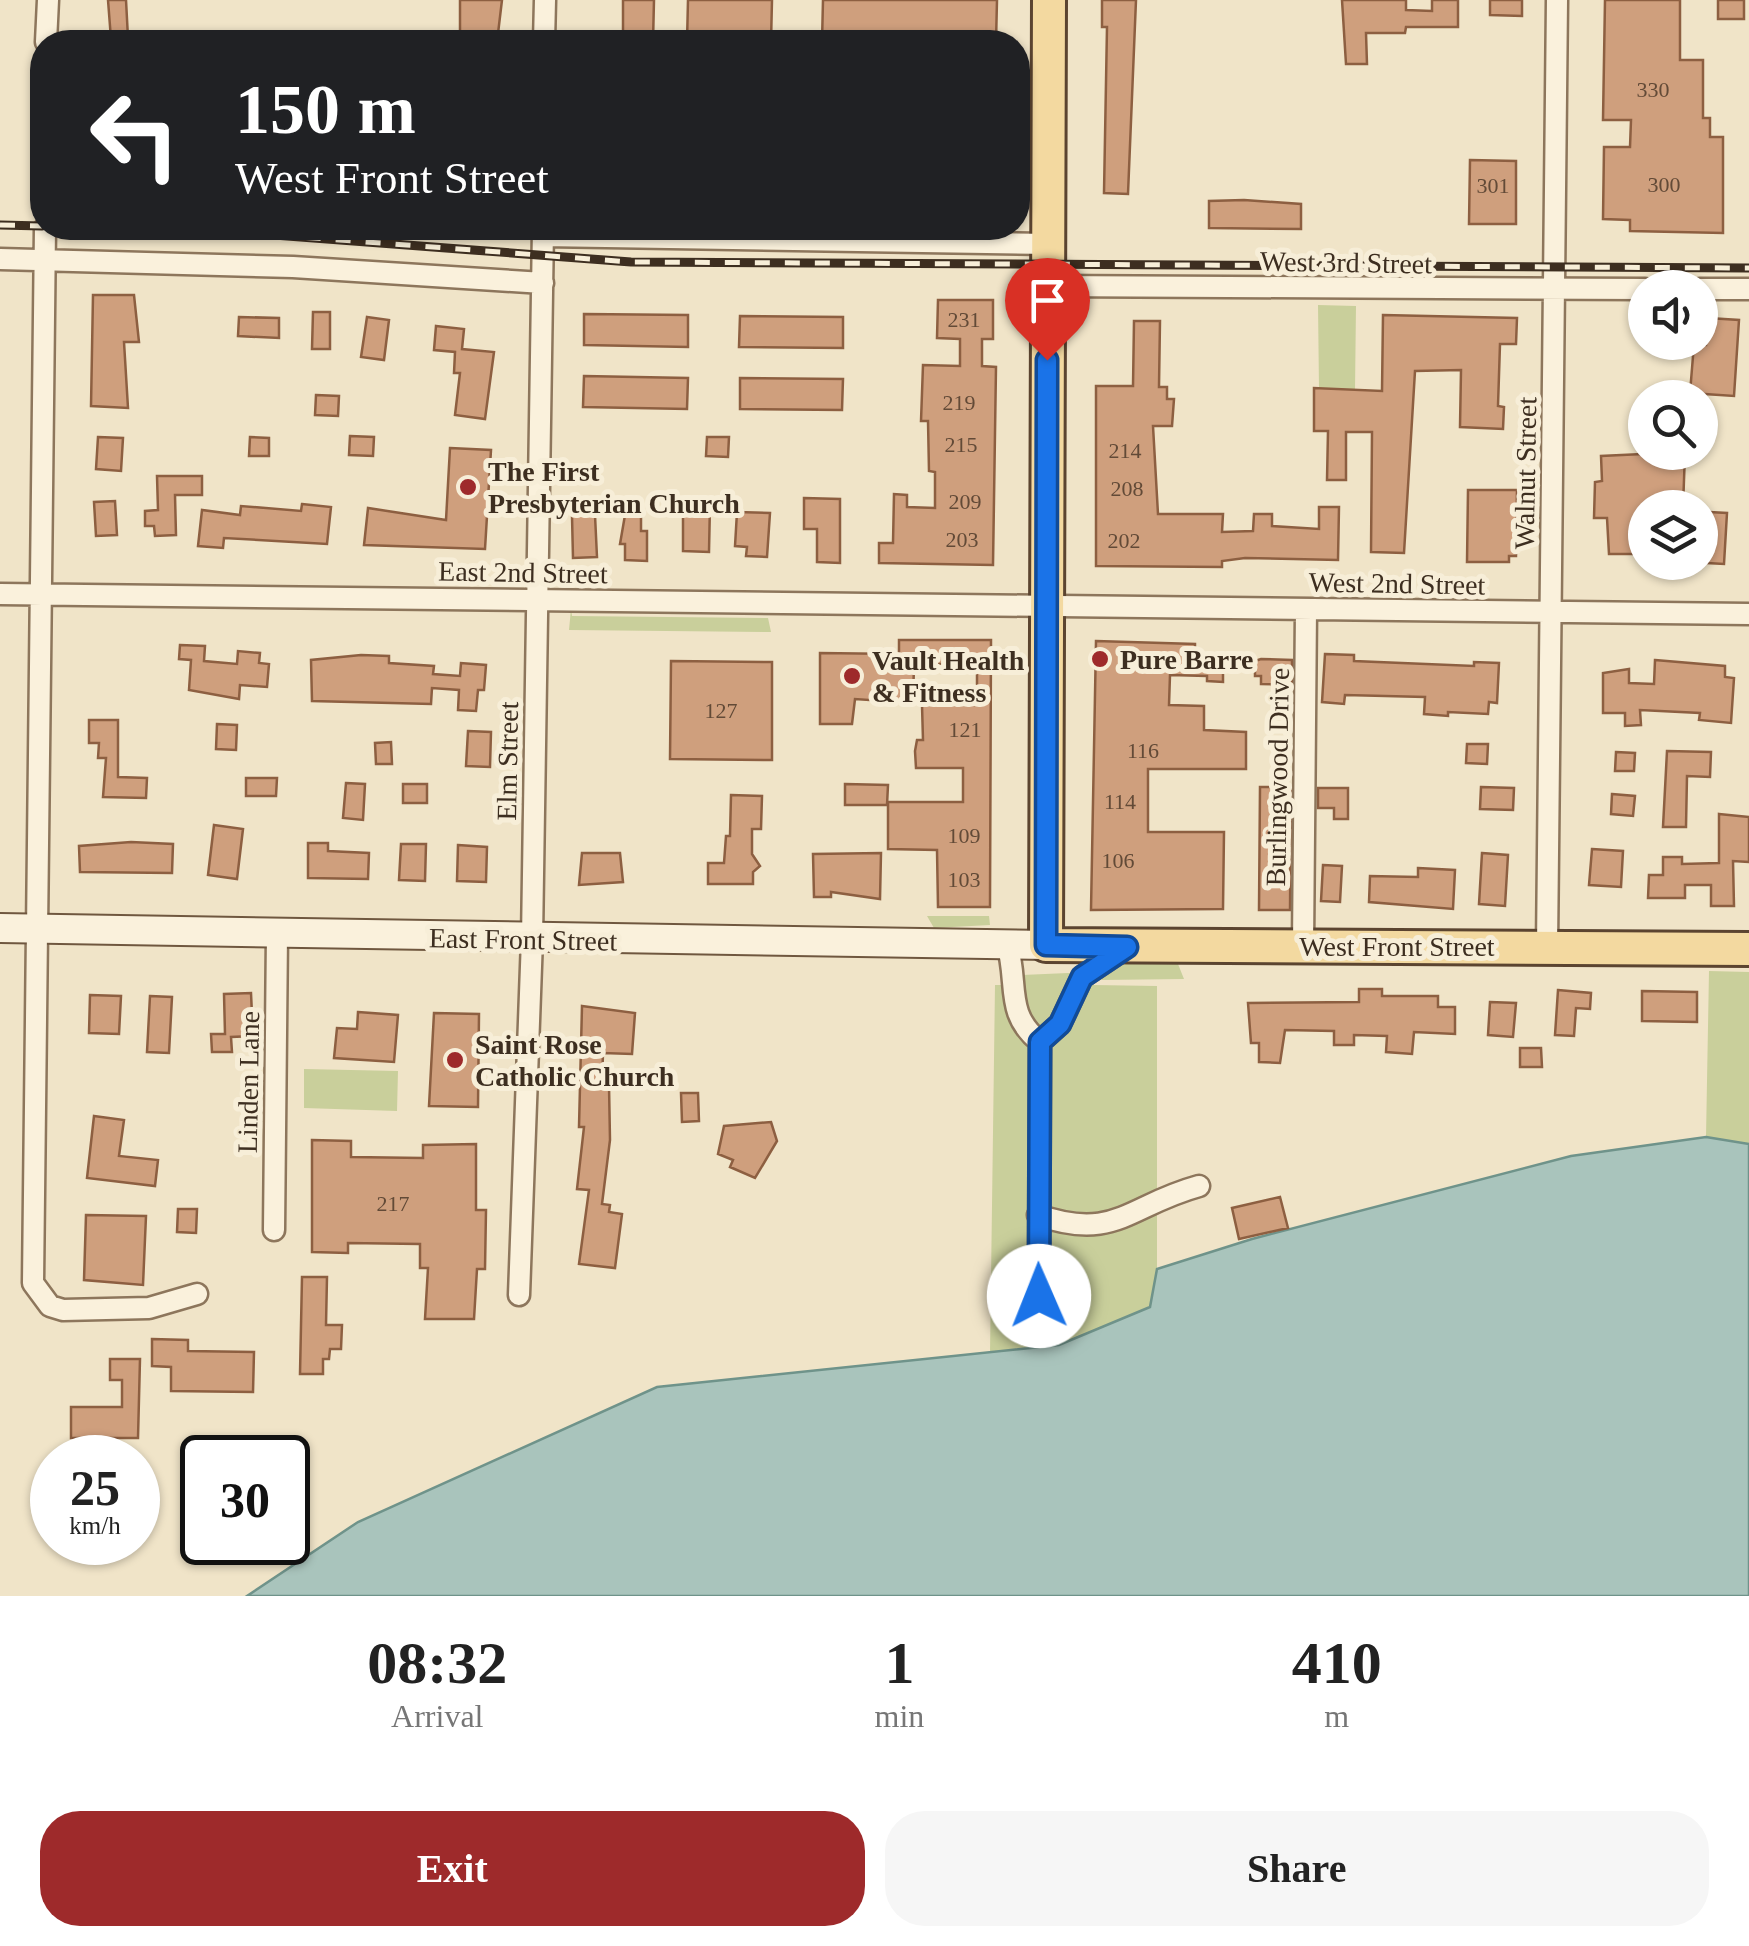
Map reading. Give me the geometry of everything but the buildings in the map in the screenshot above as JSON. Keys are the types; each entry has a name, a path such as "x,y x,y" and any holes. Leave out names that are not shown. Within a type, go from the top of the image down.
{"main road":[{"path":"1046,945 1044,604 1049,0"},
{"name":"East Front Street","path":"0,928 1046,945"},
{"name":"West Front Street","path":"1046,945 1749,949"}],"street":[{"path":"47,30 48,0"},
{"path":"544,30 545,0"},
{"name":"Walnut Street","path":"1547,947 1557,0"},
{"path":"45,240 32,1270 38,1294 50,1306 149,1308 197,1294"},
{"name":"Elm Street","path":"520,1295 532,939 543,240"},
{"path":"880,240 1048,244"},
{"path":"0,260 293,267 543,283"},
{"name":"West 3rd Street","path":"1047,286 1628,289"},
{"path":"1718,289 1749,289"},
{"name":"East 2nd Street","path":"0,594 1044,604"},
{"name":"West 2nd Street","path":"1044,604 1749,614"},
{"name":"Burlingwood Drive","path":"1303,945 1306,609"},
{"name":"Linden Lane","path":"274,1230 277,934"},
{"path":"1007,944 1016,972 1015,1011 1025,1029 1040,1042"},
{"path":"1039,1296 1040,1042 1060,1024 1082,977 1127,947"},
{"path":"1038,1215 1079,1228 1099,1226 1129,1216 1160,1196 1199,1186"}],"green space":[{"path":"1318,305 1356,306 1355,390 1319,389"},
{"path":"571,609 572,616 768,618 771,632 569,630"},
{"path":"927,916 989,916 990,925 934,928"},
{"path":"1166,959 1178,964 1184,979 1102,980 1095,972 1120,962"},
{"path":"1709,971 1749,972 1749,1144 1706,1137"},
{"path":"1078,974 1089,985 1090,981 1094,985 1157,986 1157,1269 1150,1307 1059,1345 990,1353 995,985 1021,985 1022,975"},
{"path":"304,1069 398,1071 397,1111 304,1108"}],"water":[{"path":"1706,1137 1749,1144 1749,1596 247,1596 294,1565 310,1565 310,1554 358,1522 657,1387 1059,1345 1150,1307 1157,1269 1252,1239 1571,1156"}],"railway":[{"path":"0,225 30,226"},
{"path":"340,240 631,262 1749,268"}],"place":[{"name":"The First Presbyterian Church","path":"468,487"},
{"name":"Pure Barre","path":"1100,659"},
{"name":"Vault Health & Fitness","path":"852,676"},
{"name":"Saint Rose Catholic Church","path":"455,1060"}],"route":[{"path":"1039,1296 1040,1042 1060,1024 1082,977 1127,947 1046,945 1047,360"}]}
